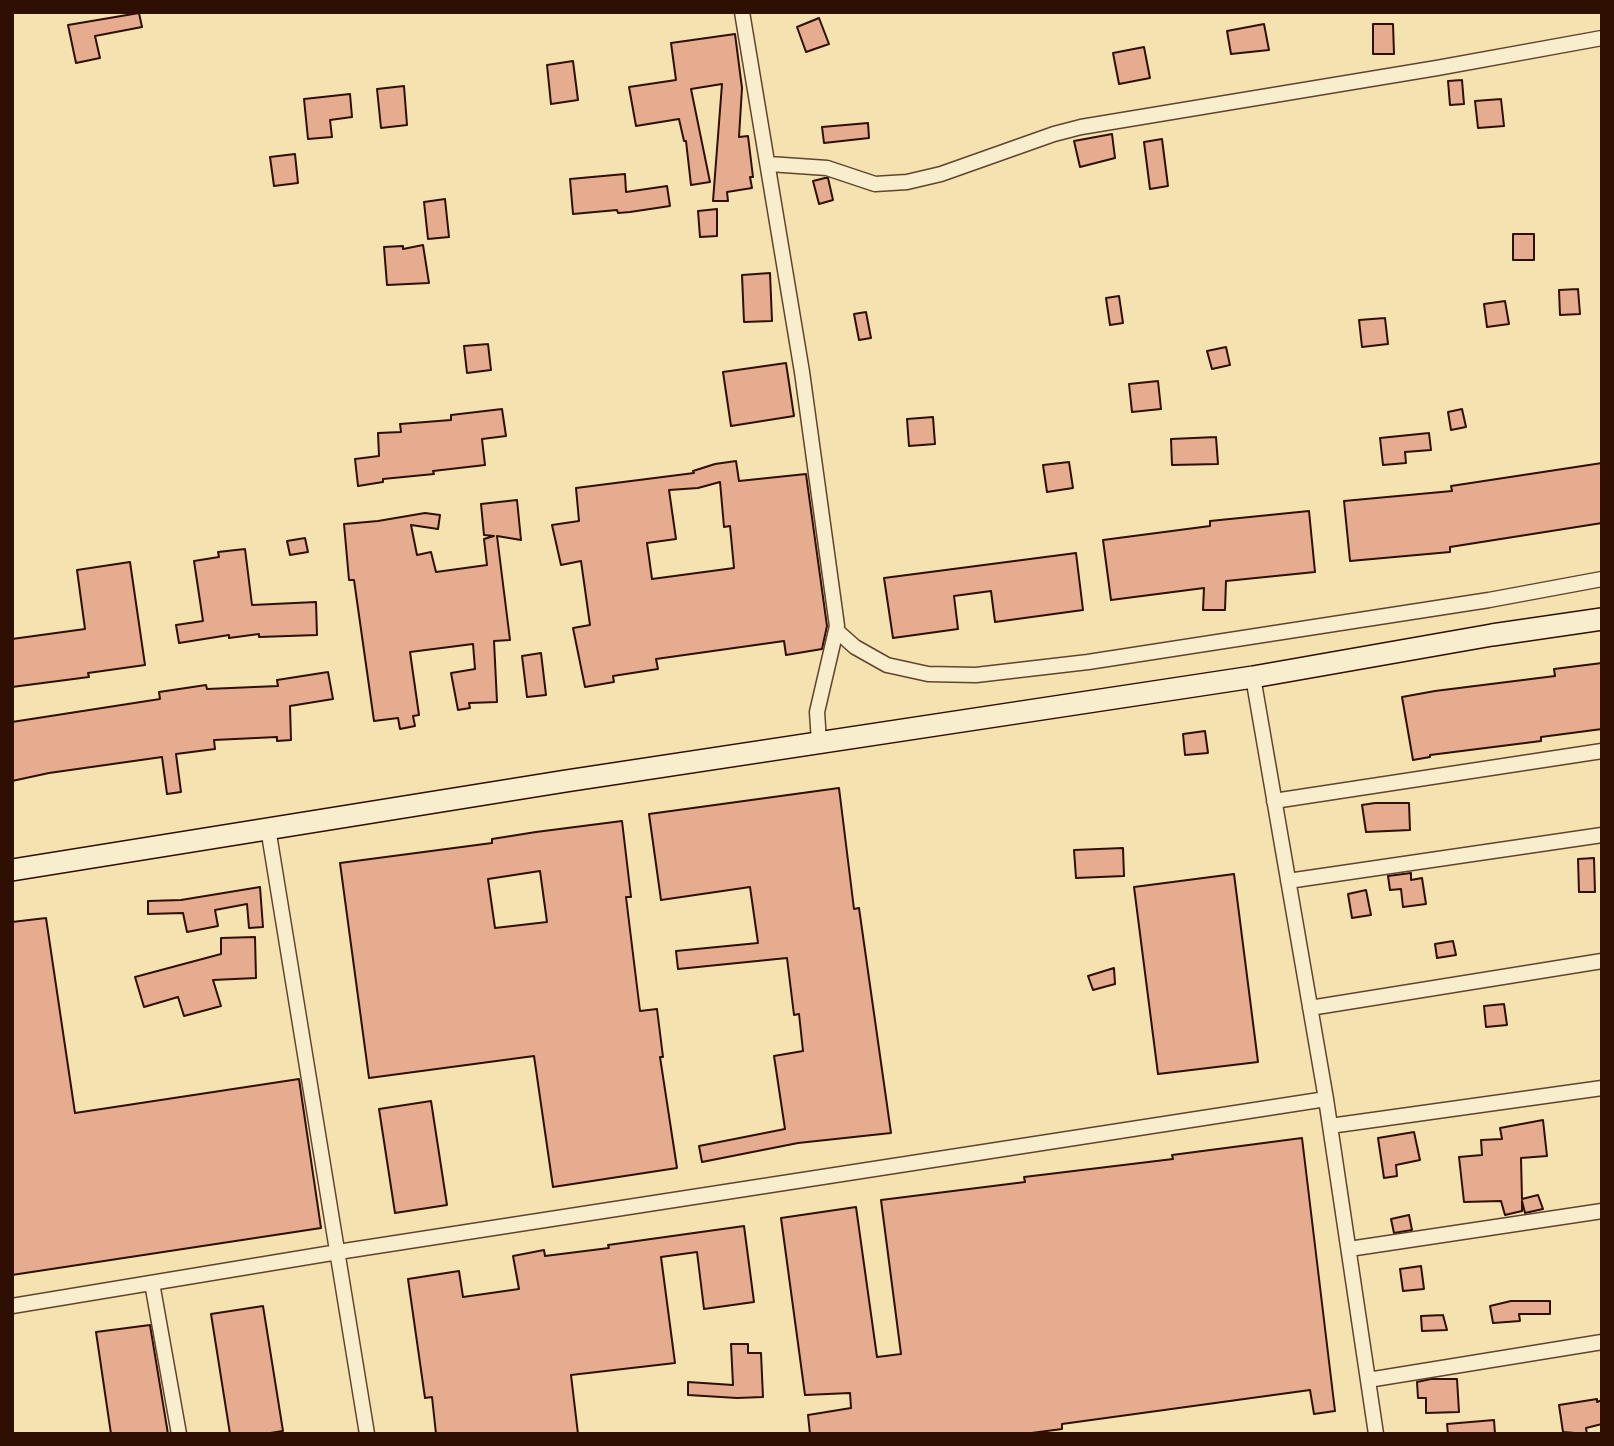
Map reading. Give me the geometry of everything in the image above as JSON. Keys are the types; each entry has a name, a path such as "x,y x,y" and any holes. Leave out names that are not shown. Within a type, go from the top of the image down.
{"street":[{"path":"742,12 802,372 837,631 817,712 819,742"},
{"path":"769,164 827,168 875,184 907,182 941,174 1081,127 1602,38"},
{"path":"837,631 855,647 887,665 928,674 976,675 1088,662 1489,600 1602,579"},
{"path":"12,870 819,742 1254,677 1492,635 1602,619"},
{"path":"1254,677 1331,1126 1376,1434"},
{"path":"1274,801 1602,751"},
{"path":"268,828 367,1434"},
{"path":"1288,881 1602,835"},
{"path":"1310,1008 1602,961"},
{"path":"1331,1126 1602,1087"},
{"path":"12,1306 338,1252 1326,1099"},
{"path":"1349,1249 1602,1211"},
{"path":"152,1283 179,1434"},
{"path":"1368,1381 1602,1342"}],"building":[{"path":"139,13 142,27 95,36 100,58 76,63 68,25"},
{"path":"819,18 829,44 806,52 797,27"},
{"path":"1264,24 1269,50 1231,54 1227,31"},
{"path":"1373,24 1393,24 1394,54 1373,54"},
{"path":"735,34 742,88 739,137 748,136 752,188 727,192 728,201 713,201 722,84 691,89 710,182 691,185 686,141 679,119 636,126 629,87 676,80 671,43"},
{"path":"1144,47 1150,78 1119,84 1113,53"},
{"path":"573,61 578,100 551,104 547,65"},
{"path":"1462,80 1464,104 1450,105 1448,81"},
{"path":"404,86 407,125 381,128 377,89"},
{"path":"350,94 352,117 330,120 332,137 308,139 304,99"},
{"path":"1501,99 1504,126 1478,128 1475,101"},
{"path":"868,123 869,138 824,143 822,127"},
{"path":"1112,134 1115,158 1080,167 1074,141"},
{"path":"1162,139 1168,186 1150,189 1144,142"},
{"path":"295,154 298,183 274,186 270,157"},
{"path":"625,174 626,192 667,186 670,206 618,213 617,210 573,214 570,179"},
{"path":"828,178 833,200 819,204 813,181"},
{"path":"445,199 449,237 428,239 424,202"},
{"path":"717,209 717,236 700,237 698,211"},
{"path":"1513,234 1534,234 1534,260 1513,260"},
{"path":"423,245 429,283 387,285 384,247 403,246 403,249"},
{"path":"770,273 772,321 744,322 742,275"},
{"path":"1578,289 1580,314 1560,315 1559,290"},
{"path":"1119,296 1123,323 1110,325 1106,298"},
{"path":"1505,301 1509,324 1487,327 1484,304"},
{"path":"866,312 871,338 859,340 854,314"},
{"path":"1385,318 1388,344 1362,347 1359,320"},
{"path":"488,344 491,370 467,373 464,346"},
{"path":"1226,347 1230,365 1212,369 1207,351"},
{"path":"786,363 794,416 731,426 723,372"},
{"path":"1158,381 1161,409 1132,412 1129,384"},
{"path":"502,409 506,436 482,439 485,465 383,479 383,482 358,486 355,459 379,456 378,433 401,432 400,424 451,420 451,415"},
{"path":"1462,409 1466,427 1451,430 1448,412"},
{"path":"933,417 935,444 909,446 907,419"},
{"path":"1429,433 1431,450 1405,452 1406,463 1383,465 1380,438"},
{"path":"1216,437 1218,464 1172,465 1171,439"},
{"path":"736,461 739,481 806,474 827,626 822,649 786,655 784,641 656,659 658,669 613,676 614,682 585,687 573,628 590,625 581,561 561,565 552,525 579,521 576,488 694,473 693,471","holes":["720,482 724,527 730,526 734,568 652,579 647,543 676,539 669,490 698,488"]},
{"path":"1069,462 1073,488 1047,492 1043,465"},
{"path":"1602,463 1602,523 1450,547 1450,552 1350,561 1344,501 1452,491 1451,486"},
{"path":"517,500 521,540 497,536 510,640 494,641 497,702 469,703 470,708 458,710 451,673 475,669 473,644 410,652 419,715 413,716 415,726 400,729 398,718 374,721 354,580 349,580 344,524 425,513 440,515 438,529 411,525 417,555 431,552 436,572 487,565 484,539 494,536 484,535 481,504"},
{"path":"1309,511 1315,572 1226,581 1225,610 1203,610 1204,588 1111,600 1103,540 1210,526 1210,521"},
{"path":"305,538 308,552 290,555 287,541"},
{"path":"245,549 252,605 316,602 317,635 259,637 259,634 229,638 229,635 179,643 176,625 203,621 194,561 219,557 218,552"},
{"path":"1076,553 1083,610 995,622 991,591 954,596 958,629 893,638 884,578"},
{"path":"130,562 145,665 88,673 89,677 12,687 12,639 85,629 77,570"},
{"path":"541,653 546,695 527,697 522,656"},
{"path":"1602,663 1602,729 1541,737 1541,741 1430,755 1413,760 1402,697 1555,676 1554,669"},
{"path":"328,672 333,699 290,706 291,740 277,741 277,737 214,740 215,749 176,754 181,792 167,794 162,757 12,781 12,722 160,699 159,692 206,685 207,689 278,686 277,680"},
{"path":"1205,731 1208,753 1185,755 1183,734"},
{"path":"839,788 854,909 859,908 891,1133 798,1143 702,1162 699,1146 785,1129 774,1056 803,1051 799,1014 794,1015 787,958 678,969 676,951 758,943 750,887 661,900 649,814"},
{"path":"1409,803 1410,830 1366,832 1362,805"},
{"path":"622,821 631,897 626,897 640,1011 657,1009 663,1057 660,1057 677,1168 553,1187 534,1056 369,1078 340,863 492,843 492,839","holes":["540,871 547,922 495,928 488,879"]},
{"path":"1123,848 1124,876 1076,878 1074,850"},
{"path":"1594,858 1595,892 1579,892 1578,859"},
{"path":"1411,873 1411,880 1422,878 1426,904 1403,907 1401,889 1390,890 1388,876"},
{"path":"1234,874 1258,1062 1158,1074 1134,887"},
{"path":"260,887 263,927 249,928 247,904 215,910 218,926 187,932 183,913 148,914 148,901 181,900"},
{"path":"1366,890 1371,915 1352,918 1348,894"},
{"path":"46,918 75,1113 299,1079 321,1228 12,1275 12,922"},
{"path":"255,937 256,978 213,980 221,1006 184,1016 178,997 144,1007 135,977 221,954 221,938"},
{"path":"1453,941 1456,955 1437,958 1435,944"},
{"path":"1114,968 1115,984 1093,990 1088,976"},
{"path":"1504,1004 1507,1025 1486,1027 1484,1006"},
{"path":"431,1101 447,1205 395,1213 379,1109"},
{"path":"1543,1120 1547,1156 1521,1158 1522,1199 1538,1195 1543,1209 1525,1213 1522,1201 1522,1211 1505,1215 1501,1201 1464,1202 1459,1157 1482,1155 1481,1140 1502,1139 1500,1128"},
{"path":"1414,1132 1420,1160 1396,1165 1397,1176 1384,1178 1378,1138"},
{"path":"1302,1138 1335,1411 1314,1414 1310,1390 1062,1424 1062,1429 1024,1434 810,1434 808,1415 851,1408 850,1393 805,1395 781,1218 856,1207 877,1357 901,1354 881,1200 1025,1182 1024,1177 1173,1159 1172,1155"},
{"path":"1409,1215 1412,1230 1394,1233 1391,1219"},
{"path":"744,1226 754,1302 704,1309 697,1252 661,1257 675,1363 571,1375 578,1434 436,1434 432,1397 425,1398 408,1279 459,1271 463,1297 519,1289 513,1256 544,1250 545,1256 609,1248 608,1245"},
{"path":"1421,1266 1424,1289 1403,1291 1400,1269"},
{"path":"1511,1301 1550,1301 1550,1314 1519,1314 1520,1321 1493,1323 1490,1306"},
{"path":"263,1306 283,1431 230,1434 211,1314"},
{"path":"1443,1315 1447,1330 1422,1331 1421,1316"},
{"path":"150,1325 168,1434 111,1434 96,1332"},
{"path":"731,1344 748,1344 748,1353 761,1353 763,1397 688,1395 688,1382 733,1385"},
{"path":"1457,1379 1459,1412 1426,1413 1426,1398 1418,1398 1417,1382"},
{"path":"1597,1399 1597,1402 1602,1400 1602,1424 1586,1428 1587,1434 1563,1432 1559,1405"},
{"path":"1494,1420 1495,1434 1448,1434 1447,1424"}]}
